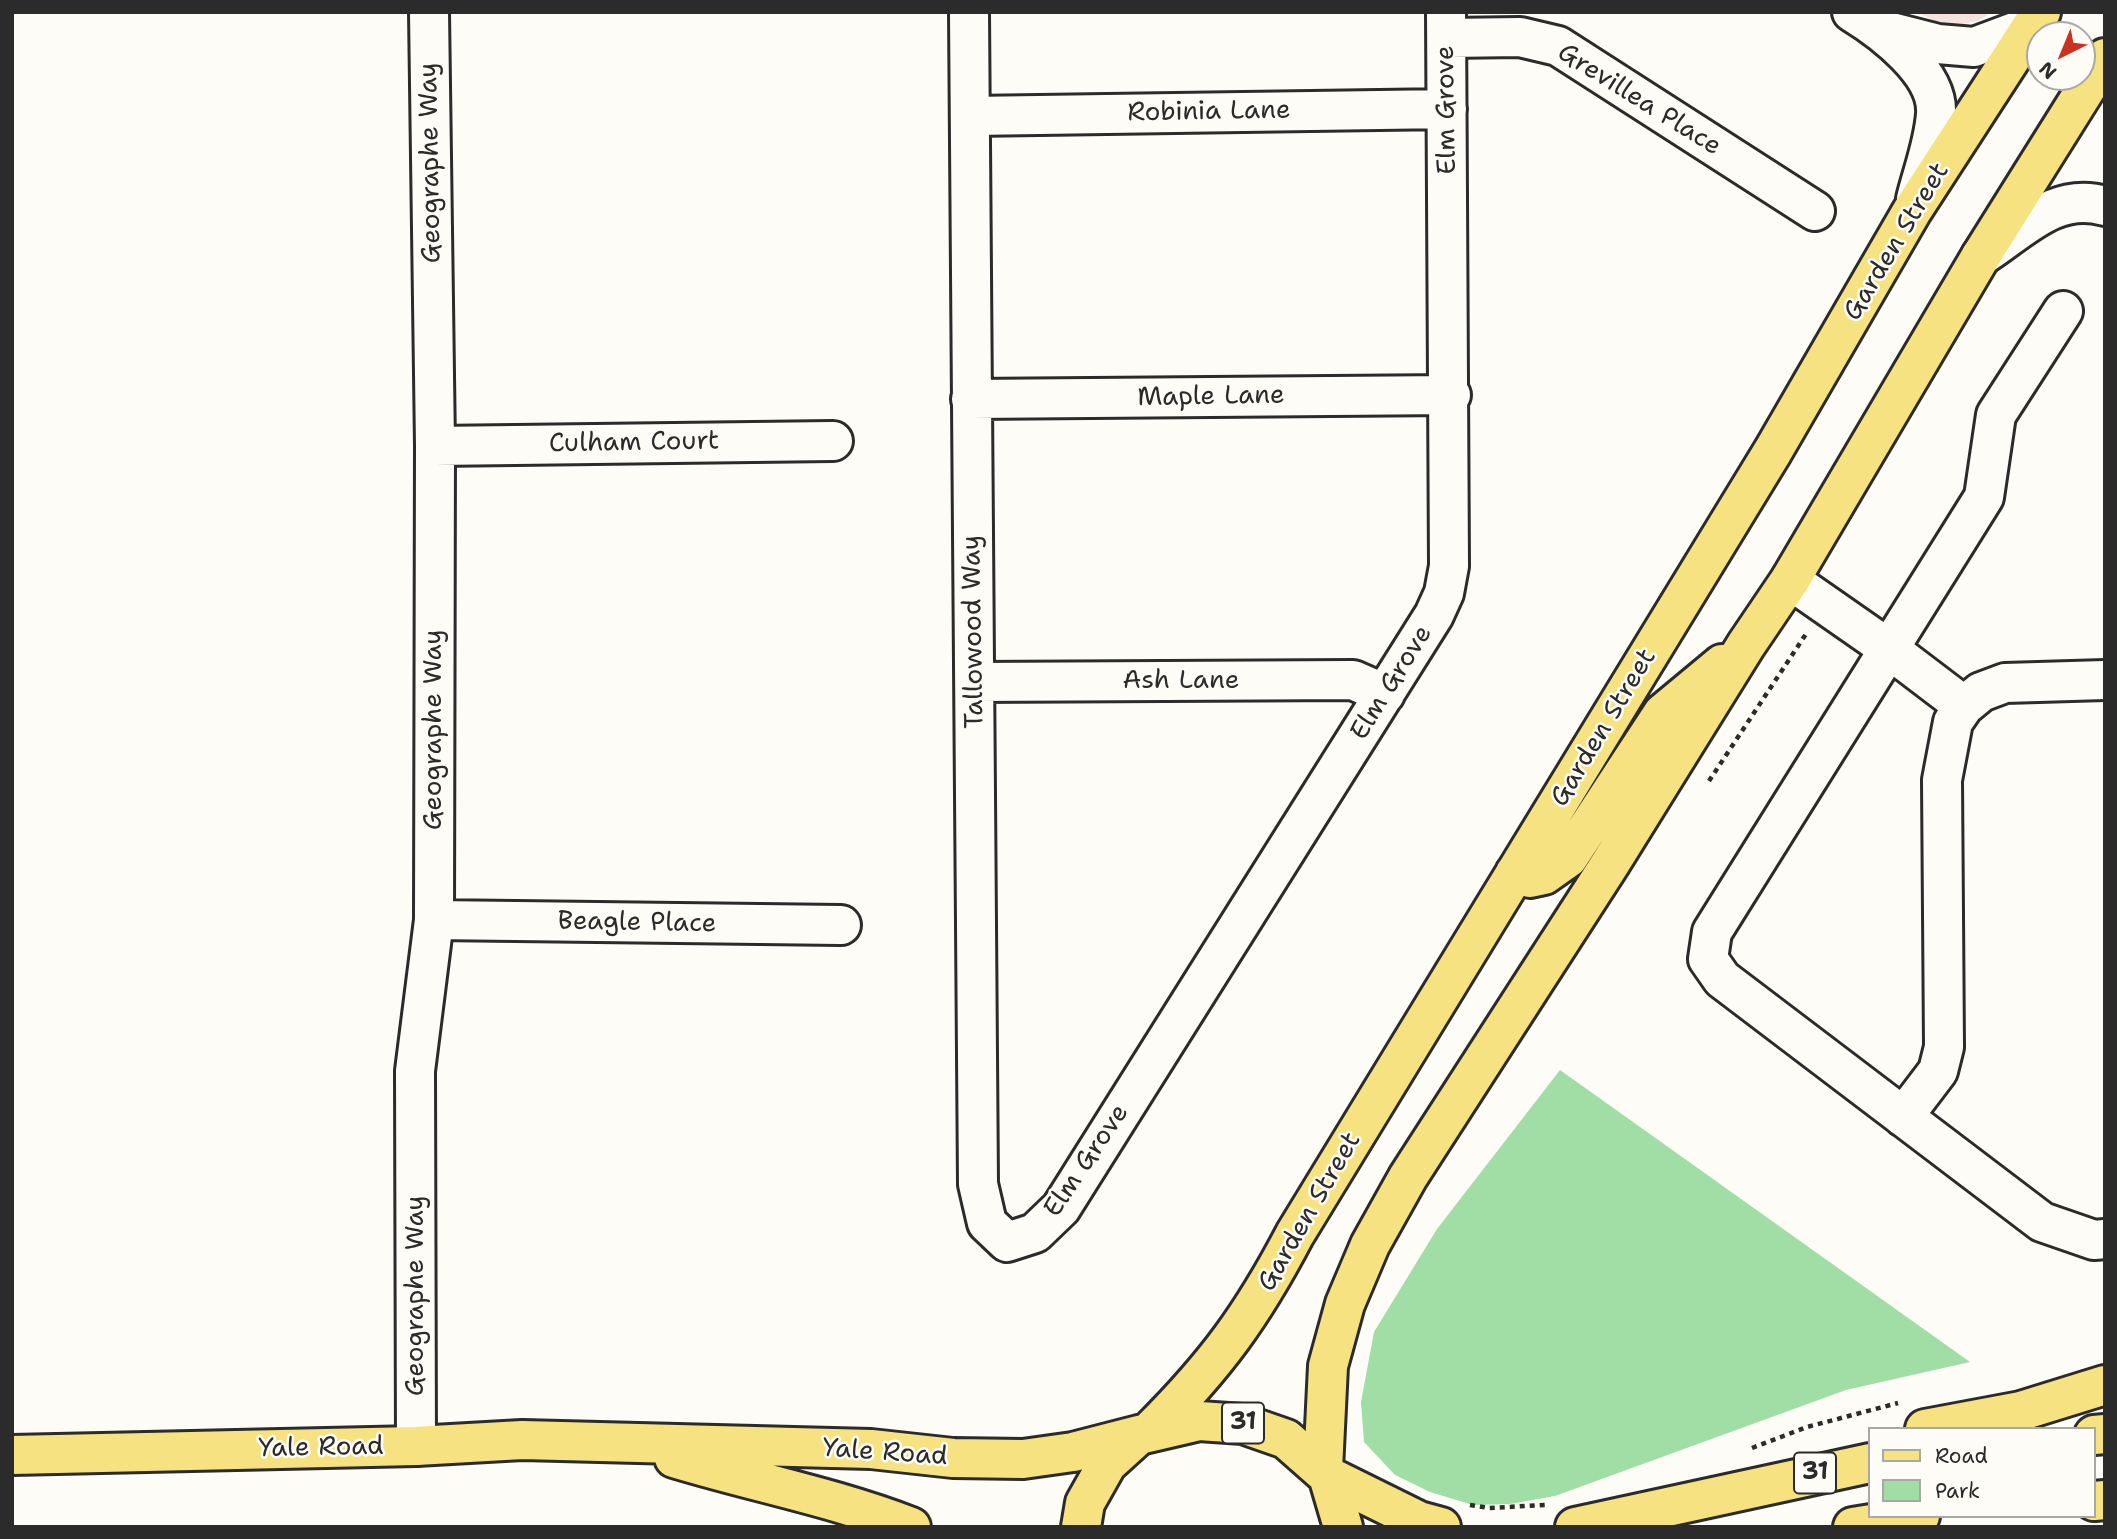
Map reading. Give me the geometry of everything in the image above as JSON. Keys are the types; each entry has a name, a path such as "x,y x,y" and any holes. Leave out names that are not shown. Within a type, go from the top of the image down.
{"main road":[{"name":"Garden Street","path":"1082,1527 1085,1503 1107,1464 1145,1433 1202,1379 1240,1330 1295,1234 1800,407 1912,211 2037,19"},
{"path":"1342,1527 1325,1473 1328,1366 1345,1304 1370,1245 1408,1177 1790,580 1981,256 2105,58"},
{"path":"1516,873 1530,878 1544,876 1568,858 1663,713 1746,645"},
{"path":"1916,1415 2021,1411 2105,1385"},
{"name":"31","path":"1145,1433 1199,1421 1243,1423 1286,1439 1325,1473 1419,1521 1450,1515"},
{"name":"Yale Road","path":"12,1455 416,1446 522,1440 871,1449 953,1458 1023,1459 1073,1452 1145,1433"},
{"path":"1760,1485 1822,1448 1868,1439"},
{"name":"Yale Road","path":"629,1444 751,1482 829,1499 893,1522"},
{"name":"31","path":"1565,1516 1760,1485 1868,1463"},
{"name":"31","path":"1853,1527 1908,1518"}],"street":[{"name":"Geographe Way","path":"416,1446 415,1072 433,920 435,446 429,12"},
{"name":"Tallowood Way","path":"969,12 978,1184 987,1223 1007,1242"},
{"path":"1866,21 1938,44 1974,47 2037,19"},
{"path":"1866,21 1912,60 1931,90 1937,111 1912,211"},
{"name":"Elm Grove","path":"1007,1242 1035,1233 1061,1208 1385,694 1434,615 1444,593 1449,566 1451,395 1447,25"},
{"name":"Grevillea Place","path":"1447,25 1558,46 1815,211"},
{"name":"Robinia Lane","path":"971,116 1447,109"},
{"path":"1981,256 2049,209 2076,202 2105,206"},
{"path":"2063,311 1996,415 1984,497 1712,932 1708,959 1723,979 2042,1222 2094,1240 2105,1239"},
{"name":"Maple Lane","path":"971,399 1451,395"},
{"name":"Culham Court","path":"435,446 833,441"},
{"path":"1790,580 1889,649 1964,706"},
{"name":"Ash Lane","path":"975,682 1353,680 1385,694"},
{"path":"1903,1116 1942,1062 1942,780 1953,722 1964,706 1981,692 2005,683 2105,680"},
{"name":"Beagle Place","path":"433,920 841,925"}],"path":[{"path":"1708,782 1807,634"},
{"path":"1743,1451 1807,1427 1916,1415"},
{"path":"1450,1515 1489,1508 1565,1516"}],"shaded area":[{"path":"1917,12 1992,12 1978,21 1963,24 1935,21"}],"green space":[{"path":"1560,1070 1970,1362 1846,1390 1555,1496 1510,1504 1473,1505 1430,1492 1395,1475 1364,1442 1361,1402 1374,1332 1437,1229"}]}
